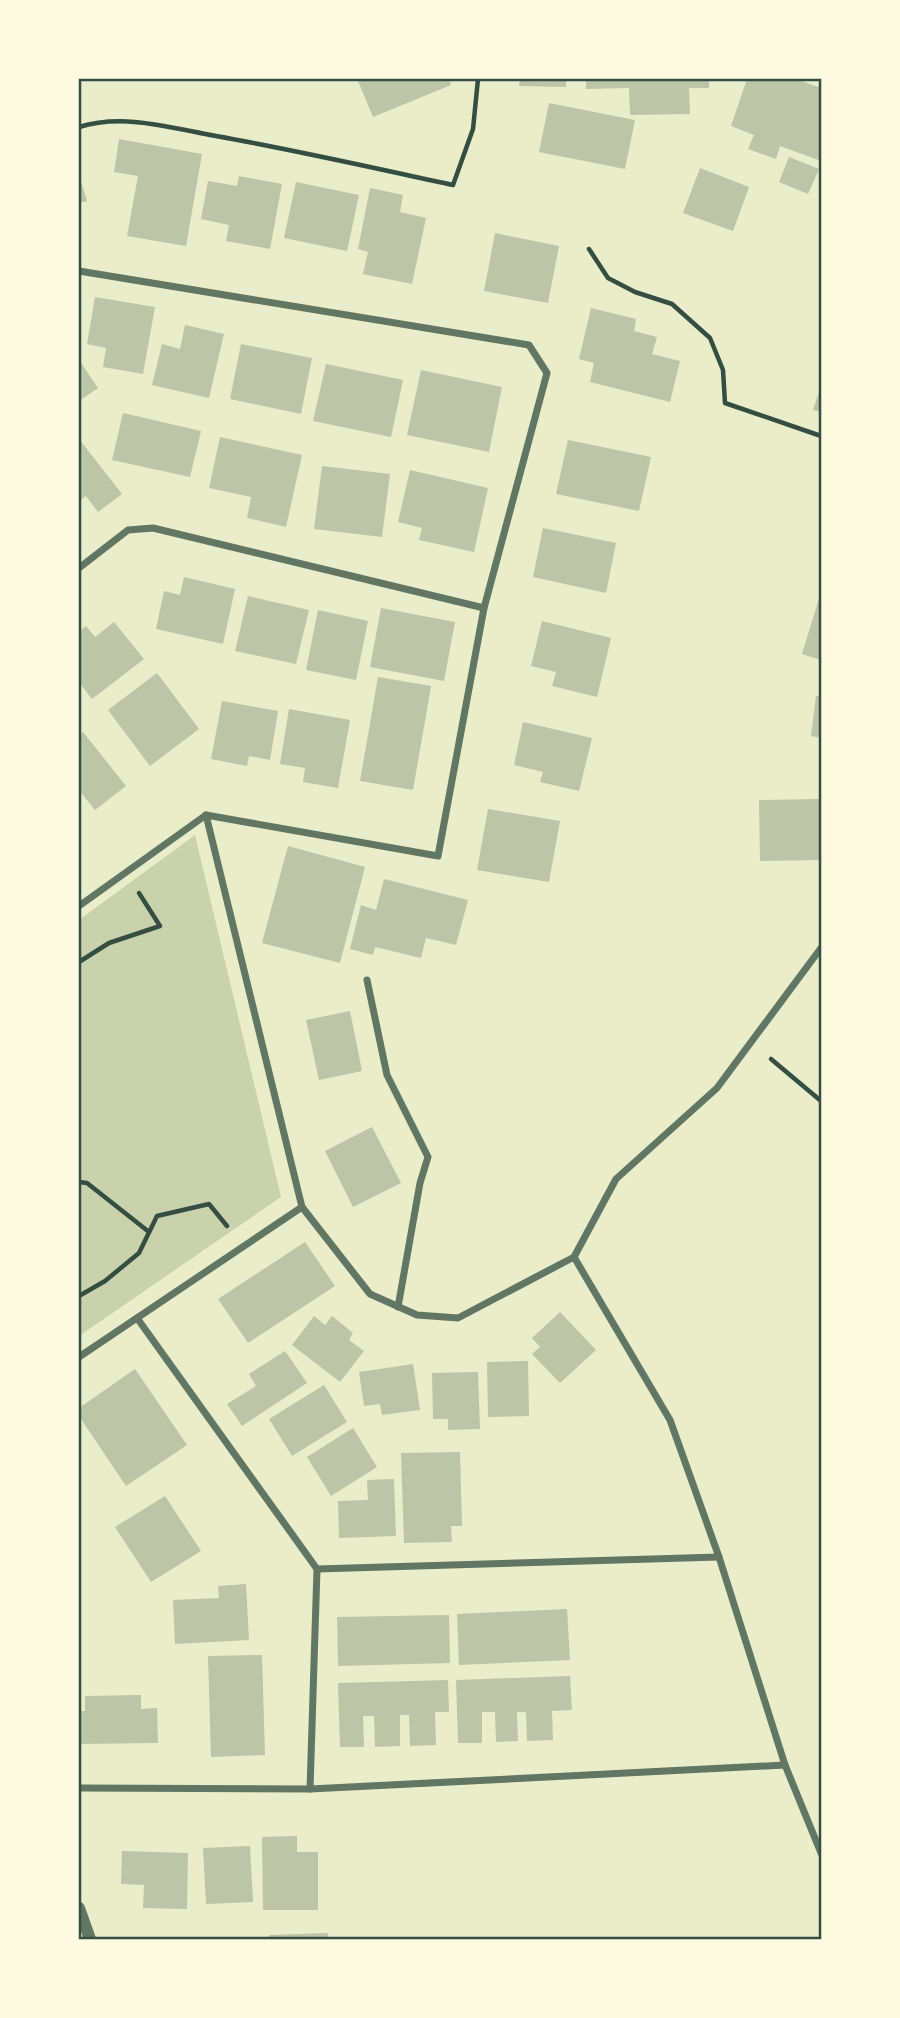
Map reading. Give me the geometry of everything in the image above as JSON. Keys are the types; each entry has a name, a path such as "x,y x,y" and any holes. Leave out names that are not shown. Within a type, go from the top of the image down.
{"street":[{"path":"79,271 529,345 547,373 484,608 438,856 206,815 79,906"},
{"path":"79,568 128,530 153,528 484,608"},
{"path":"206,815 302,1207 370,1294 417,1315 458,1318 574,1257 616,1180 717,1088 821,948"},
{"path":"368,980 387,1075 428,1157 419,1183 398,1307"},
{"path":"79,1357 302,1207"},
{"path":"574,1257 670,1420 719,1557 785,1765 821,1853"},
{"path":"137,1318 317,1569 310,1788"},
{"path":"317,1569 719,1557"},
{"path":"79,1788 310,1788 785,1765"},
{"path":"79,1908 90,1939"}],"path":[{"path":"79,127 128,120 246,141 453,185 473,129 478,79"},
{"path":"589,249 608,278 635,292 672,304 709,338 723,370 726,403 821,436"},
{"path":"79,962 108,943 160,926 126,872"},
{"path":"750,1042 821,1101"},
{"path":"79,1182 87,1183 149,1232"},
{"path":"79,1296 105,1281 139,1253 157,1216 209,1203 244,1247"}],"green space":[{"path":"195,835 281,1197 79,1336 79,920"}],"building":[{"path":"449,79 451,85 373,117 358,81"},
{"path":"520,79 566,79 566,87 519,86"},
{"path":"586,79 709,79 709,88 689,88 690,114 630,115 629,88 586,89"},
{"path":"747,79 796,79 821,88 821,161 780,146 776,159 748,149 754,135 731,126"},
{"path":"549,103 635,120 625,169 539,152"},
{"path":"119,139 202,154 186,246 127,236 138,176 114,172"},
{"path":"789,157 819,169 808,194 779,182"},
{"path":"700,168 749,187 733,231 683,213"},
{"path":"79,175 87,201 79,203"},
{"path":"239,176 282,184 270,249 226,241 229,225 201,219 208,181 237,186"},
{"path":"296,182 359,195 347,251 284,238"},
{"path":"370,188 403,195 400,212 426,218 412,284 363,274 368,252 358,249"},
{"path":"495,233 559,246 548,303 484,291"},
{"path":"95,297 155,307 143,374 103,367 106,348 87,344"},
{"path":"591,308 636,319 634,331 657,337 652,354 680,361 670,402 590,382 594,363 579,359"},
{"path":"185,325 224,334 209,398 152,385 162,344 180,349"},
{"path":"241,344 312,358 301,414 230,399"},
{"path":"79,360 98,388 79,401"},
{"path":"326,364 403,380 391,437 313,421"},
{"path":"421,370 502,387 489,452 407,435"},
{"path":"821,386 821,412 813,410"},
{"path":"123,413 201,431 190,477 112,460"},
{"path":"220,437 302,455 286,527 247,518 251,497 209,488"},
{"path":"79,439 122,494 98,512 86,496 79,501"},
{"path":"568,440 651,457 639,511 556,494"},
{"path":"322,466 390,474 382,537 314,529"},
{"path":"410,470 488,488 474,552 419,540 422,528 398,522"},
{"path":"543,528 616,543 606,593 533,577"},
{"path":"184,577 235,589 223,644 156,629 164,591 180,595"},
{"path":"821,592 821,660 802,654"},
{"path":"248,596 309,610 296,664 235,651"},
{"path":"381,608 455,622 444,681 370,667"},
{"path":"318,610 368,621 356,680 306,670"},
{"path":"542,621 611,638 597,697 552,686 556,672 531,666"},
{"path":"114,622 144,659 92,699 79,682 79,632 86,626 95,637"},
{"path":"157,673 199,729 150,766 108,710"},
{"path":"378,677 431,686 413,790 360,781"},
{"path":"816,696 821,696 821,738 811,736"},
{"path":"222,701 278,711 270,760 249,756 247,766 211,759"},
{"path":"289,709 350,720 338,788 303,782 305,768 280,764"},
{"path":"523,722 592,738 579,791 540,782 543,772 514,765"},
{"path":"83,732 126,786 95,810 79,790 79,735"},
{"path":"821,799 821,860 760,861 759,800"},
{"path":"488,809 560,821 549,882 477,870"},
{"path":"288,846 365,867 340,963 262,943"},
{"path":"384,879 468,900 456,945 426,938 421,958 375,947 373,955 350,949 361,905 376,910"},
{"path":"350,1011 362,1071 319,1080 306,1020"},
{"path":"372,1127 401,1183 353,1207 325,1151"},
{"path":"305,1242 335,1286 248,1343 218,1299"},
{"path":"560,1312 596,1350 560,1383 532,1354 540,1347 532,1338"},
{"path":"314,1316 325,1325 332,1316 353,1333 349,1340 364,1351 340,1382 292,1345"},
{"path":"285,1351 307,1383 242,1426 227,1404 256,1386 249,1374"},
{"path":"528,1361 529,1416 488,1417 487,1362"},
{"path":"413,1364 420,1410 382,1415 380,1404 364,1406 359,1372"},
{"path":"135,1369 187,1445 126,1486 79,1416 79,1408"},
{"path":"478,1372 480,1429 448,1430 448,1419 433,1419 432,1373"},
{"path":"324,1385 347,1422 292,1456 269,1419"},
{"path":"353,1428 377,1467 331,1496 307,1457"},
{"path":"460,1452 462,1526 451,1526 452,1542 404,1543 401,1453"},
{"path":"394,1479 396,1536 339,1538 338,1501 368,1500 367,1480"},
{"path":"165,1496 201,1551 151,1582 115,1527"},
{"path":"246,1584 249,1640 175,1644 173,1600 219,1598 218,1586"},
{"path":"567,1609 570,1660 459,1665 457,1614"},
{"path":"449,1615 450,1663 338,1666 337,1617"},
{"path":"262,1655 265,1755 211,1757 208,1656"},
{"path":"570,1676 572,1710 552,1711 553,1740 527,1741 526,1712 517,1712 518,1741 496,1742 495,1712 482,1712 482,1743 458,1743 456,1680"},
{"path":"448,1680 449,1712 435,1712 436,1745 410,1746 409,1715 400,1715 400,1746 375,1747 374,1716 363,1716 364,1747 340,1747 338,1683"},
{"path":"141,1695 141,1709 157,1708 158,1743 79,1744 79,1711 85,1711 85,1696"},
{"path":"297,1836 297,1852 318,1852 318,1910 263,1910 262,1837"},
{"path":"250,1846 253,1902 206,1904 203,1848"},
{"path":"122,1851 188,1853 187,1909 143,1908 144,1885 121,1884"},
{"path":"328,1933 328,1939 269,1939 269,1935"},
{"path":"254,1937 254,1939 191,1939"}]}
